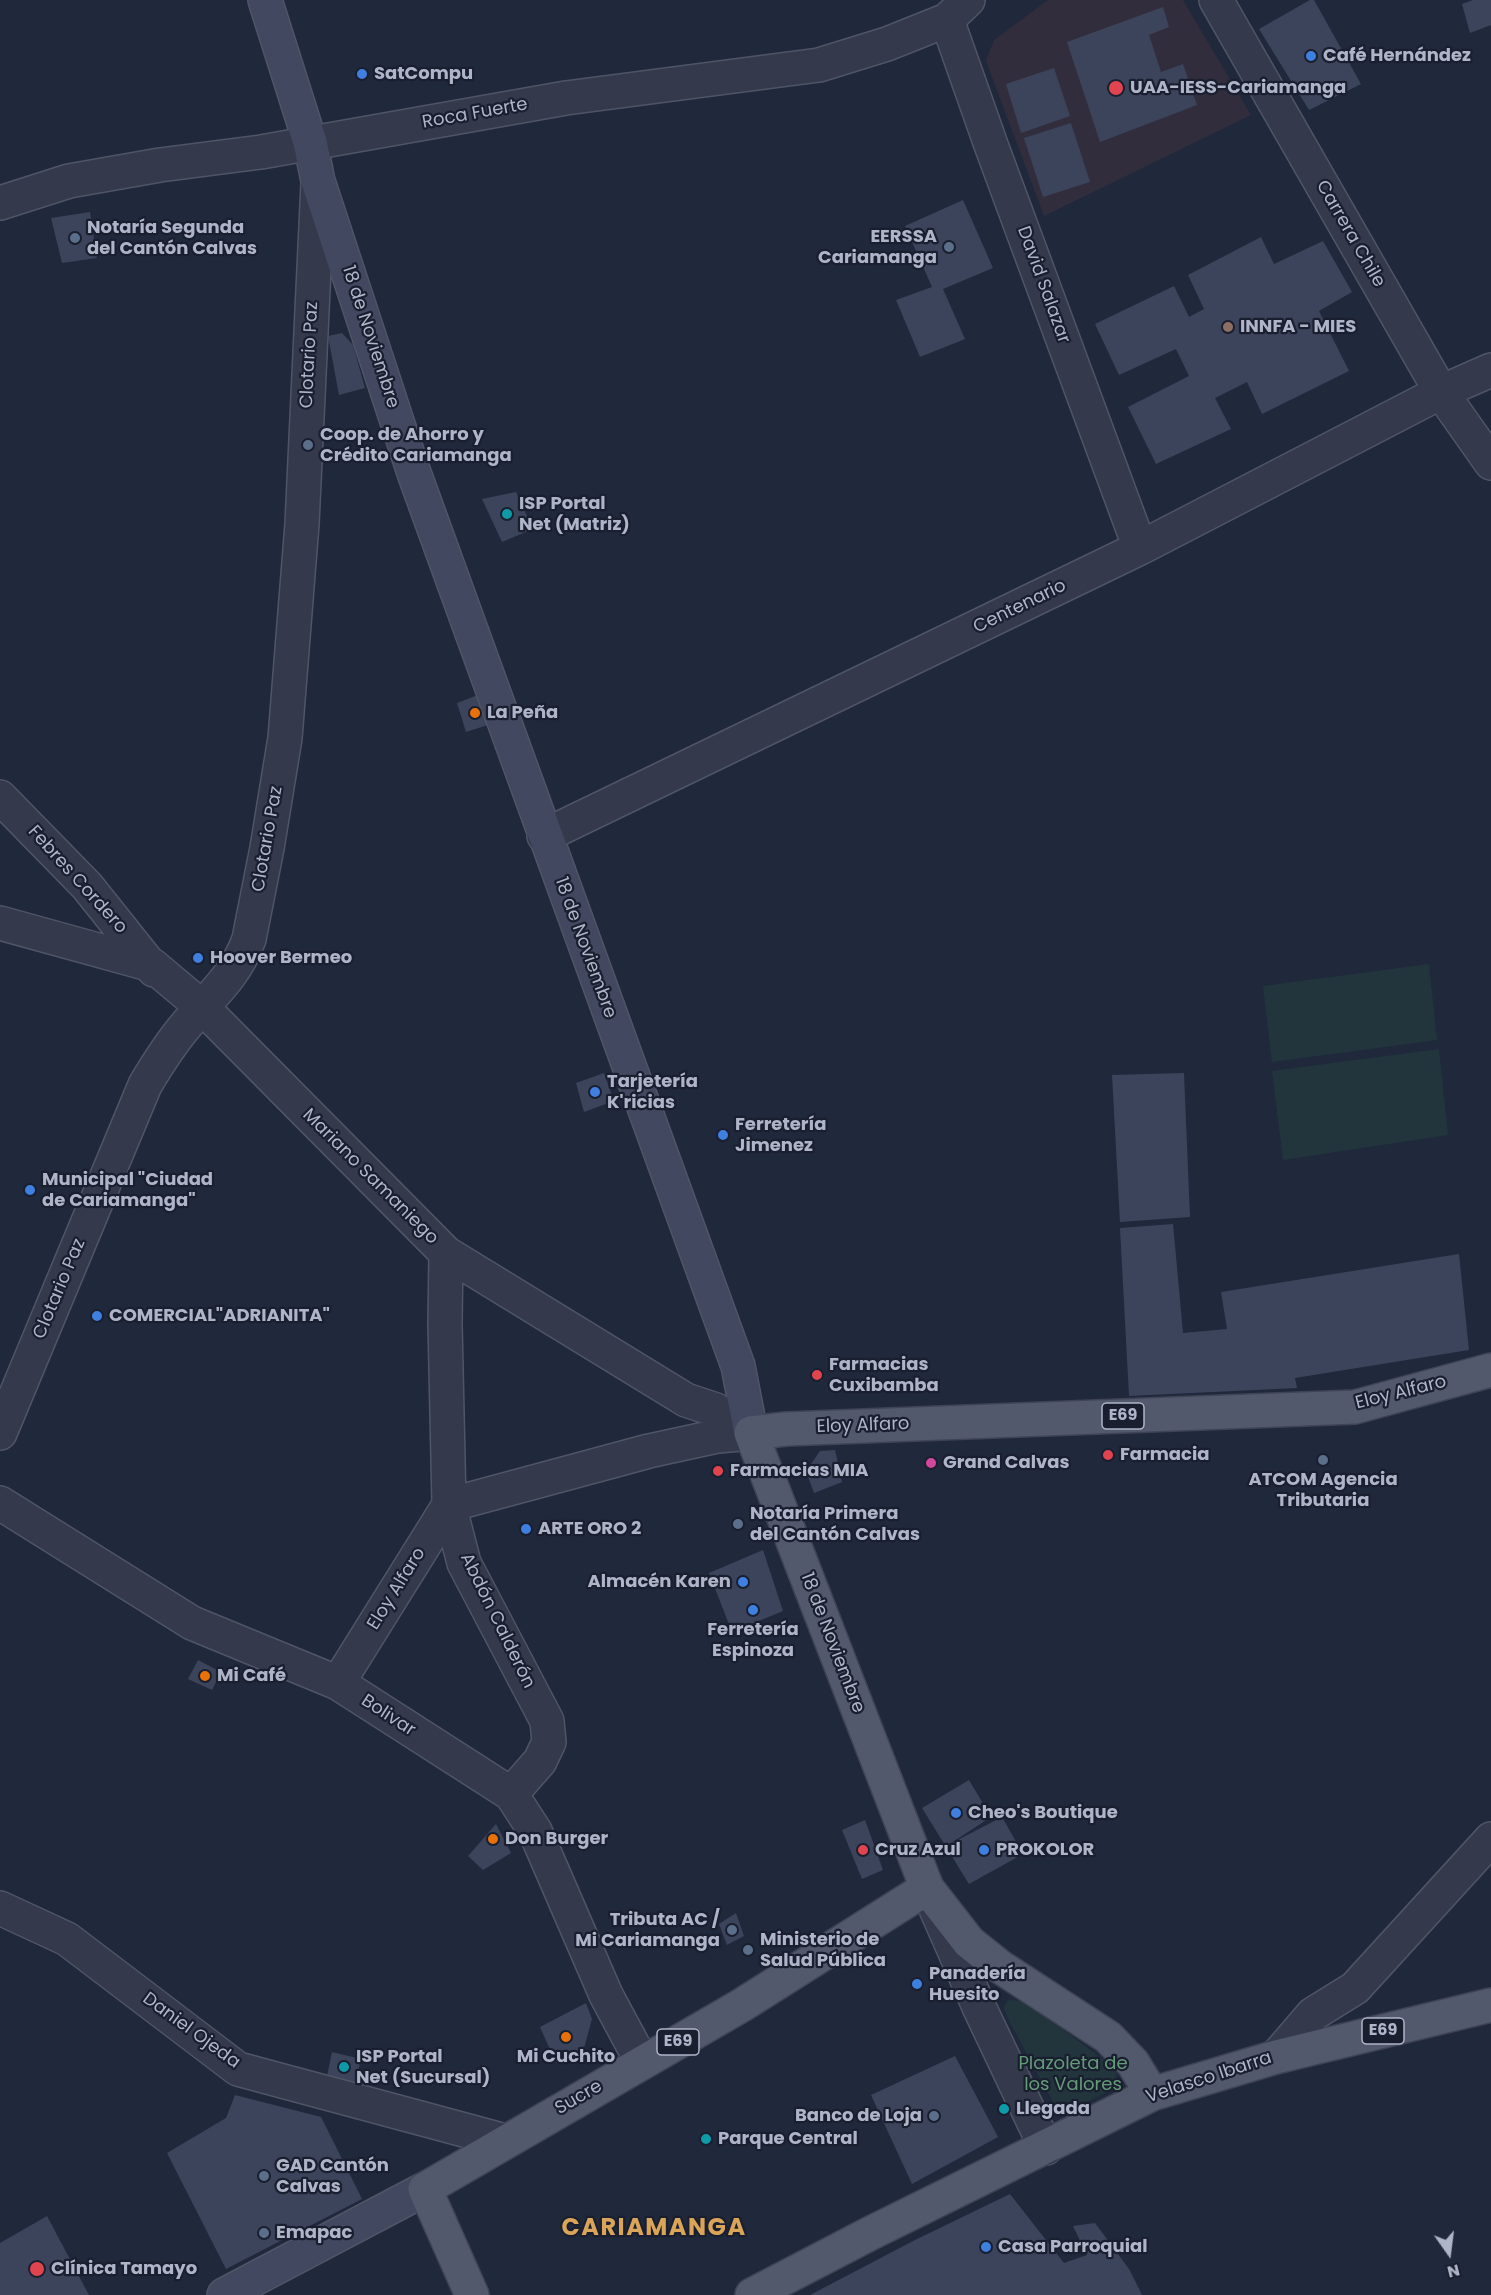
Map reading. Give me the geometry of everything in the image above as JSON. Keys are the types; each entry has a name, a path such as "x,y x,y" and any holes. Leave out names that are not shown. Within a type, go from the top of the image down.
{"main road":[{"name":"18 de Noviembre","path":"265,0 310,142 318,181 414,473 738,1366 750,1433 927,1888 969,1942 999,1966 1108,2037 1133,2063 1152,2094"},
{"name":"Eloy Alfaro","path":"750,1433 786,1429 1355,1407 1491,1370"},
{"name":"Sucre","path":"224,2295 425,2189 762,1994 927,1888"},
{"name":"Velasco Ibarra","path":"752,2295 1152,2094 1276,2057 1491,2005"},
{"path":"425,2189 472,2295"}],"street":[{"name":"Carrera Chile","path":"1216,0 1441,392 1491,463"},
{"name":"Roca Fuerte","path":"0,203 69,181 160,165 261,153 310,142 566,98 819,65 886,44 957,10"},
{"name":"David Salazar","path":"957,10 995,156 1140,548"},
{"name":"Clotario Paz","path":"0,1433 145,1085 164,1052 227,981 249,939 285,738 302,524 318,181"},
{"name":"Centenario","path":"544,836 1140,548 1441,392 1491,370"},
{"name":"Febres Cordero","path":"0,797 87,886 152,965"},
{"path":"44,937 73,935 83,932 90,925 93,918 93,905 87,886"},
{"name":"Mariano Samaniego","path":"0,923 152,965 202,1007 447,1253 686,1400 716,1410 750,1433"},
{"path":"152,965 169,999 172,1016 164,1052"},
{"name":"Abdón Calderón","path":"447,1253 445,1323 449,1505 464,1563 547,1720 549,1742 540,1761 511,1794"},
{"path":"649,1451 664,1438 672,1424 674,1412 663,1386"},
{"name":"Eloy Alfaro","path":"338,1683 449,1505 649,1451 718,1436 750,1433"},
{"name":"Bolivar","path":"0,1503 192,1623 338,1683 511,1794 534,1831 606,1995 642,2062"},
{"path":"1276,2057 1313,2014 1355,1988 1491,1839"},
{"name":"18 de Noviembre","path":"927,1888 980,2009 1046,2148"},
{"name":"Daniel Ojeda","path":"0,1908 67,1939 238,2069 505,2141"}],"shaded area":[{"name":"UAA-IESS-Cariamanga","path":"1048,0 1183,0 1251,115 1044,216 986,61 994,40"}],"green space":[{"path":"1429,964 1437,1040 1272,1062 1263,986"},
{"path":"1439,1049 1448,1135 1283,1160 1272,1071"},
{"name":"Plazoleta de los Valores","path":"1008,2000 1024,2001 1115,2068 1118,2082 1113,2089 1060,2115 1007,2017 1004,2007"}],"building":[{"name":"Café Hernández","path":"1310,0 1314,0 1361,84 1309,110 1259,29"},
{"path":"1473,0 1491,0 1491,25 1470,33 1462,4"},
{"path":"1163,7 1169,27 1149,35 1161,72 1183,64 1197,105 1100,142 1067,42"},
{"path":"1054,68 1070,116 1021,133 1006,84"},
{"path":"1071,123 1090,182 1043,197 1024,138"},
{"name":"EERSSA Cariamanga","path":"963,200 993,268 943,289 965,339 920,357 896,300 932,287 905,226"},
{"name":"Notaría Segunda del Cantón Calvas","path":"90,212 97,258 62,263 51,218"},
{"path":"1261,237 1274,264 1323,241 1352,292 1319,311 1349,371 1262,414 1247,382 1215,398 1231,429 1156,464 1128,407 1189,376 1176,349 1119,375 1095,324 1174,286 1189,317 1204,309 1188,275"},
{"path":"342,333 353,345 365,388 339,395 328,336"},
{"name":"ISP Portal Net (Matriz)","path":"516,492 533,529 502,542 482,499"},
{"name":"La Peña","path":"483,693 494,723 466,732 457,703"},
{"name":"Tarjetería K'ricias","path":"604,1073 614,1101 584,1112 576,1083"},
{"path":"1184,1073 1190,1217 1120,1222 1112,1075"},
{"path":"1173,1224 1183,1333 1227,1329 1221,1292 1459,1254 1469,1350 1295,1378 1297,1388 1129,1396 1120,1228"},
{"name":"Farmacias Cuxibamba","path":"812,1369 820,1369 822,1381 815,1381"},
{"path":"835,1450 842,1482 814,1493 806,1471 820,1451"},
{"name":"Almacén Karen","path":"763,1550 783,1611 732,1632 709,1573"},
{"name":"Mi Café","path":"198,1660 221,1672 212,1690 188,1679"},
{"path":"969,1780 991,1817 948,1845 1002,1817 1023,1854 969,1884 922,1808"},
{"name":"Cruz Azul","path":"865,1820 883,1870 862,1879 842,1830"},
{"name":"Don Burger","path":"496,1824 511,1853 483,1870 468,1856"},
{"name":"Tributa AC / Mi Cariamanga","path":"736,1913 744,1936 727,1945 719,1924"},
{"name":"Mi Cuchito","path":"586,2003 592,2019 584,2048 556,2063 540,2027"},
{"name":"ISP Portal Net (Sucursal)","path":"332,2052 361,2059 355,2084 327,2076"},
{"name":"Banco de Loja","path":"955,2056 998,2137 912,2184 871,2095"},
{"name":"GAD Cantón Calvas","path":"235,2095 321,2117 362,2199 226,2269 167,2153 226,2118"},
{"name":"Casa Parroquial","path":"1010,2194 1064,2263 1087,2255 1073,2226 1095,2223 1129,2269 1142,2295 810,2295 915,2240"},
{"name":"Clínica Tamayo","path":"47,2216 89,2295 0,2295 0,2243"}],"place":[{"name":"Café Hernández","path":"1311,56"},
{"name":"SatCompu","path":"362,74"},
{"name":"UAA-IESS-Cariamanga","path":"1116,88"},
{"name":"Notaría Segunda del Cantón Calvas","path":"75,238"},
{"name":"EERSSA Cariamanga","path":"949,247"},
{"name":"INNFA - MIES","path":"1228,327"},
{"name":"Coop. de Ahorro y Crédito Cariamanga","path":"308,445"},
{"name":"ISP Portal Net (Matriz)","path":"507,514"},
{"name":"La Peña","path":"475,713"},
{"name":"Hoover Bermeo","path":"198,958"},
{"name":"Tarjetería K'ricias","path":"595,1092"},
{"name":"Ferretería Jimenez","path":"723,1135"},
{"name":"Municipal \"Ciudad de Cariamanga\"","path":"30,1190"},
{"name":"COMERCIAL\"ADRIANITA\"","path":"97,1316"},
{"name":"Farmacias Cuxibamba","path":"817,1375"},
{"name":"Farmacia","path":"1108,1455"},
{"name":"ATCOM Agencia Tributaria","path":"1323,1460"},
{"name":"Grand Calvas","path":"931,1463"},
{"name":"Farmacias MIA","path":"718,1471"},
{"name":"Notaría Primera del Cantón Calvas","path":"738,1524"},
{"name":"ARTE ORO 2","path":"526,1529"},
{"name":"Almacén Karen","path":"743,1582"},
{"name":"Ferretería Espinoza","path":"753,1610"},
{"name":"Mi Café","path":"205,1676"},
{"name":"Cheo's Boutique","path":"956,1813"},
{"name":"Don Burger","path":"493,1839"},
{"name":"Cruz Azul","path":"863,1850"},
{"name":"PROKOLOR","path":"984,1850"},
{"name":"Tributa AC / Mi Cariamanga","path":"732,1930"},
{"name":"Ministerio de Salud Pública","path":"748,1950"},
{"name":"Panadería Huesito","path":"917,1984"},
{"name":"Mi Cuchito","path":"566,2037"},
{"name":"ISP Portal Net (Sucursal)","path":"344,2067"},
{"name":"Llegada","path":"1004,2109"},
{"name":"Banco de Loja","path":"934,2116"},
{"name":"Parque Central","path":"706,2139"},
{"name":"GAD Cantón Calvas","path":"264,2176"},
{"name":"Emapac","path":"264,2233"},
{"name":"Casa Parroquial","path":"986,2247"},
{"name":"Clínica Tamayo","path":"37,2269"}],"district":[{"name":"CARIAMANGA","path":"654,2229"}]}
